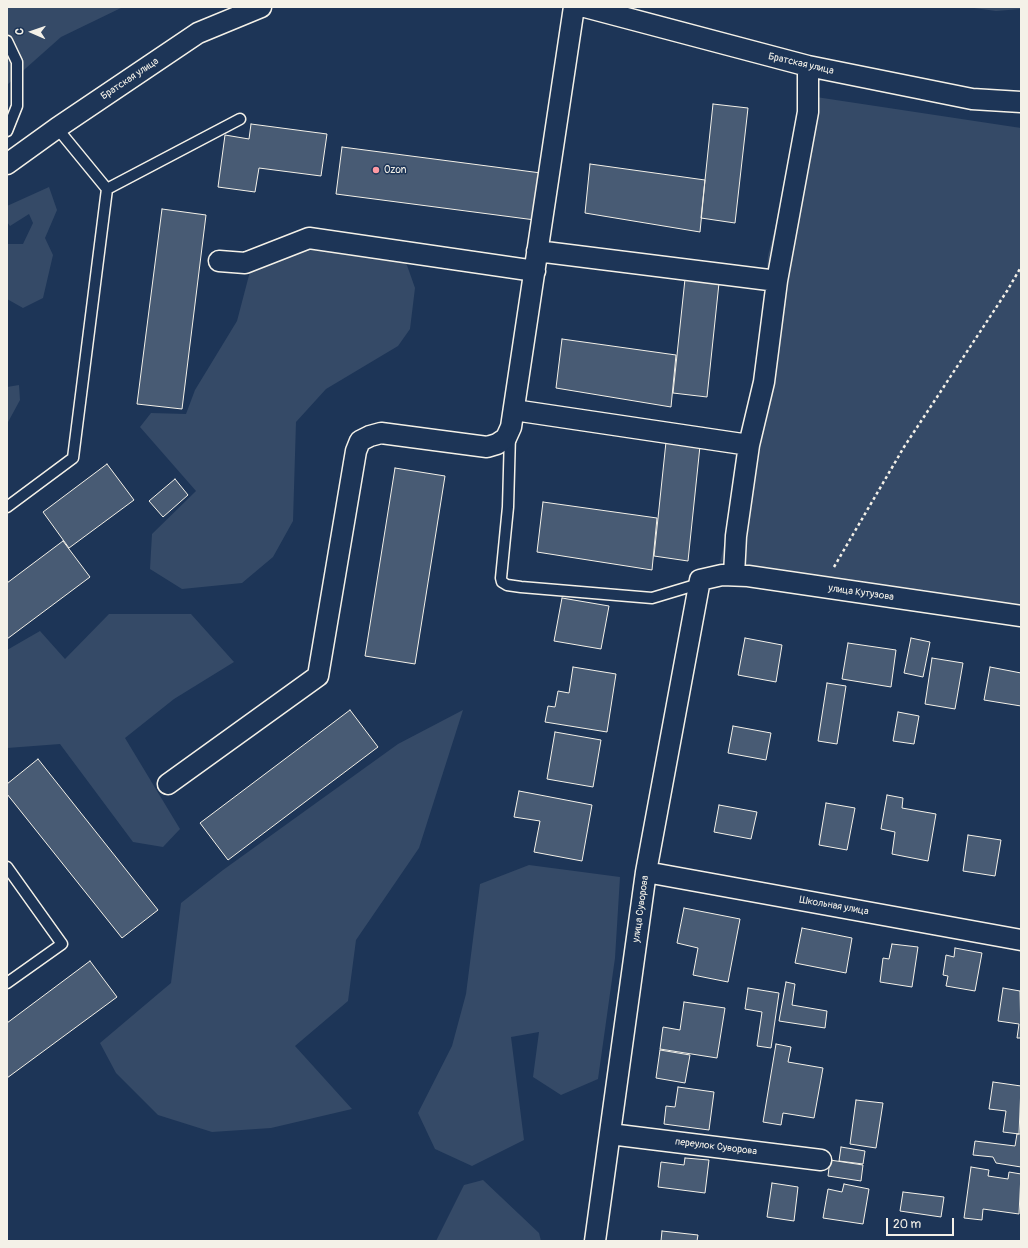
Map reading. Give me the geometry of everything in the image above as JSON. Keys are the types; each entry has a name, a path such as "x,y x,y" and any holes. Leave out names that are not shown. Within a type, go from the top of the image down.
{"street":[{"name":"Братская улица","path":"7,164 57,128 198,33 261,7"},
{"path":"168,784 318,676 356,451 360,441 370,436 381,434 487,447 497,444 506,438 510,430 514,410 574,7"},
{"name":"Братская улица","path":"585,7 808,66 972,99 1021,102"},
{"path":"734,576 736,536 749,445 764,382 777,281 808,112 808,66"},
{"path":"220,261 244,263 309,238 535,271"},
{"path":"537,251 777,281"},
{"path":"514,410 749,445"},
{"name":"улица Кутузова","path":"700,580 722,575 734,576 822,587 1021,616"},
{"name":"улица Суворова","path":"595,1241 646,872 700,580"},
{"name":"Школьная улица","path":"646,872 1021,940"},
{"name":"переулок Суворова","path":"610,1134 821,1160"}],"lane":[{"path":"7,41 17,62 17,106 7,131"},
{"path":"107,189 240,120"},
{"path":"7,507 73,458 107,189 57,128"},
{"path":"510,430 508,506 501,578 502,582 507,585 521,587 652,598 692,586 700,580"},
{"path":"7,867 62,944 7,982"}],"path":[{"path":"822,587 904,447 1007,291 1021,267"}],"shaded area":[{"path":"7,7 123,7 61,37 7,85"},
{"path":"967,7 1021,7 1021,9 996,11"},
{"path":"816,97 1021,128 1021,607 720,562 756,414 768,256 789,172"},
{"path":"49,187 57,210 45,238 53,255 43,298 23,308 7,299 7,244 23,244 33,223 29,214 10,226 7,222 7,206"},
{"path":"310,241 402,251 415,288 410,329 398,346 326,389 296,422 293,521 273,557 242,583 182,589 150,569 152,534 196,491 140,427 151,413 186,414 195,390 237,321 253,260"},
{"path":"19,385 20,400 7,424 7,387"},
{"path":"109,614 191,614 234,662 174,699 125,738 180,829 163,847 133,842 60,744 7,748 7,650 40,631 65,659"},
{"path":"463,710 419,848 356,940 348,1001 295,1046 352,1109 271,1128 212,1132 158,1115 116,1073 100,1043 171,983 181,903 223,870 398,744"},
{"path":"529,865 620,877 615,958 598,1079 561,1095 533,1077 539,1032 511,1037 524,1140 472,1166 435,1149 418,1113 452,1046 466,994 480,884"},
{"path":"483,1180 539,1233 541,1241 436,1241 464,1185"}],"building":[{"path":"713,104 748,108 735,223 701,218"},
{"path":"251,124 327,134 321,176 259,168 255,192 218,187 225,135 249,139"},
{"path":"342,147 541,173 535,220 336,194"},
{"path":"590,164 705,180 700,232 585,213"},
{"path":"162,209 206,215 182,409 137,404"},
{"path":"685,279 719,283 707,397 673,393"},
{"path":"562,339 676,355 671,407 556,388"},
{"path":"666,442 700,446 688,561 654,556"},
{"path":"107,464 134,500 69,548 43,512"},
{"path":"395,468 445,476 415,664 365,656"},
{"path":"175,479 188,495 163,517 149,501"},
{"path":"543,502 657,518 652,570 537,552"},
{"path":"63,541 90,577 7,639 7,583"},
{"path":"562,598 609,606 601,649 554,641"},
{"path":"745,638 782,645 776,682 738,675"},
{"path":"911,638 930,642 923,677 904,673"},
{"path":"848,643 896,650 891,687 842,679"},
{"path":"932,658 963,663 955,709 925,704"},
{"path":"573,667 616,674 607,732 545,722 548,706 555,707 558,691 569,693"},
{"path":"990,667 1021,673 1021,706 984,700"},
{"path":"827,683 846,686 837,744 818,741"},
{"path":"350,710 378,747 228,860 200,823"},
{"path":"898,712 919,716 914,744 893,741"},
{"path":"733,726 771,733 766,760 728,753"},
{"path":"555,732 601,740 593,787 547,779"},
{"path":"38,759 158,910 122,938 7,794 7,784"},
{"path":"519,791 592,805 582,861 534,852 540,821 514,817"},
{"path":"887,795 903,798 902,808 936,814 928,861 892,854 895,832 881,829"},
{"path":"826,803 855,808 847,850 819,845"},
{"path":"719,805 757,812 751,839 714,832"},
{"path":"968,835 1001,840 995,876 963,871"},
{"path":"684,908 740,919 728,982 693,975 698,948 677,943"},
{"path":"802,928 852,938 846,973 795,963"},
{"path":"892,944 918,947 912,987 880,982 883,958 889,959"},
{"path":"955,948 982,953 975,991 946,986 948,976 943,975 946,955 954,957"},
{"path":"90,961 117,997 7,1078 7,1023"},
{"path":"786,982 795,984 792,1005 827,1011 825,1028 779,1021"},
{"path":"748,988 779,993 771,1048 757,1046 762,1012 745,1009"},
{"path":"1003,988 1020,991 1021,1038 1017,1038 1019,1024 998,1021"},
{"path":"684,1002 725,1008 717,1058 660,1049 663,1027 680,1030"},
{"path":"776,1044 791,1047 788,1062 823,1068 814,1118 783,1113 781,1125 763,1122"},
{"path":"660,1050 690,1055 685,1083 656,1078"},
{"path":"993,1082 1021,1086 1019,1134 1003,1132 1006,1111 989,1109"},
{"path":"678,1087 714,1092 709,1130 664,1124 666,1106 675,1107"},
{"path":"856,1100 883,1103 876,1148 850,1144"},
{"path":"1017,1134 1021,1134 1021,1167 996,1163 993,1157 973,1155 975,1141 1015,1146"},
{"path":"841,1147 865,1151 863,1164 839,1161"},
{"path":"685,1158 709,1160 705,1193 658,1187 661,1162 684,1165"},
{"path":"830,1160 863,1165 861,1181 828,1176"},
{"path":"971,1167 989,1170 988,1176 1008,1179 1009,1172 1021,1174 1019,1214 983,1209 982,1220 964,1218"},
{"path":"772,1183 798,1187 794,1221 767,1217"},
{"path":"844,1184 869,1189 863,1224 823,1218 828,1189 842,1192"},
{"path":"903,1192 944,1197 941,1217 900,1211"},
{"path":"662,1231 698,1235 697,1241 661,1241"}],"place":[{"name":"Ozon","path":"376,170"}]}
